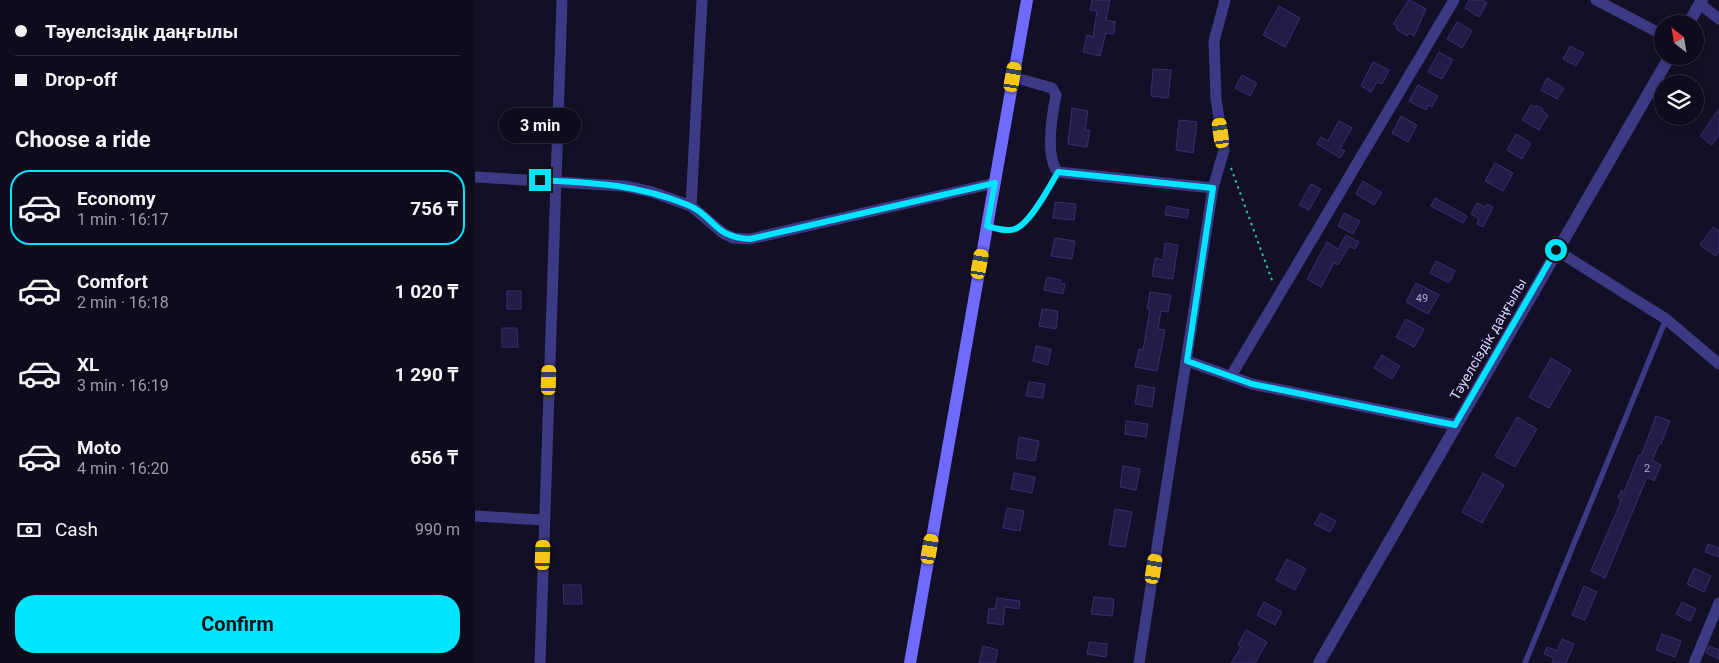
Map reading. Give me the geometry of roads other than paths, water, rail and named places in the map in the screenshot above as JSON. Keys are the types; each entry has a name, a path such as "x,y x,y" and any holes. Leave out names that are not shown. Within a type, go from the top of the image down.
{"main road":[{"path":"910,663 1027,0"}],"street":[{"path":"539,663 562,0"},
{"path":"691,206 702,0"},
{"path":"1139,663 1213,188 1224,150 1216,99 1215,41 1225,0"},
{"path":"1231,376 1454,0"},
{"path":"1596,0 1654,30"},
{"path":"1693,15 1701,2 1719,19"},
{"name":"Тәуелсіздік даңғылы","path":"1319,663 1556,250 1665,65"},
{"path":"1013,77 1052,88 1056,95 1050,152 1053,166 1058,172 1213,188"},
{"path":"475,177 624,186 652,192 691,206 733,238 750,239 995,183"},
{"path":"1556,250 1666,319 1719,364"},
{"path":"1187,361 1252,384 1455,425"},
{"path":"475,516 545,520"},
{"path":"1694,663 1719,603"}],"lane":[{"path":"987,226 1005,230 1016,229 1031,214 1058,172"},
{"path":"1525,663 1666,319"}]}
